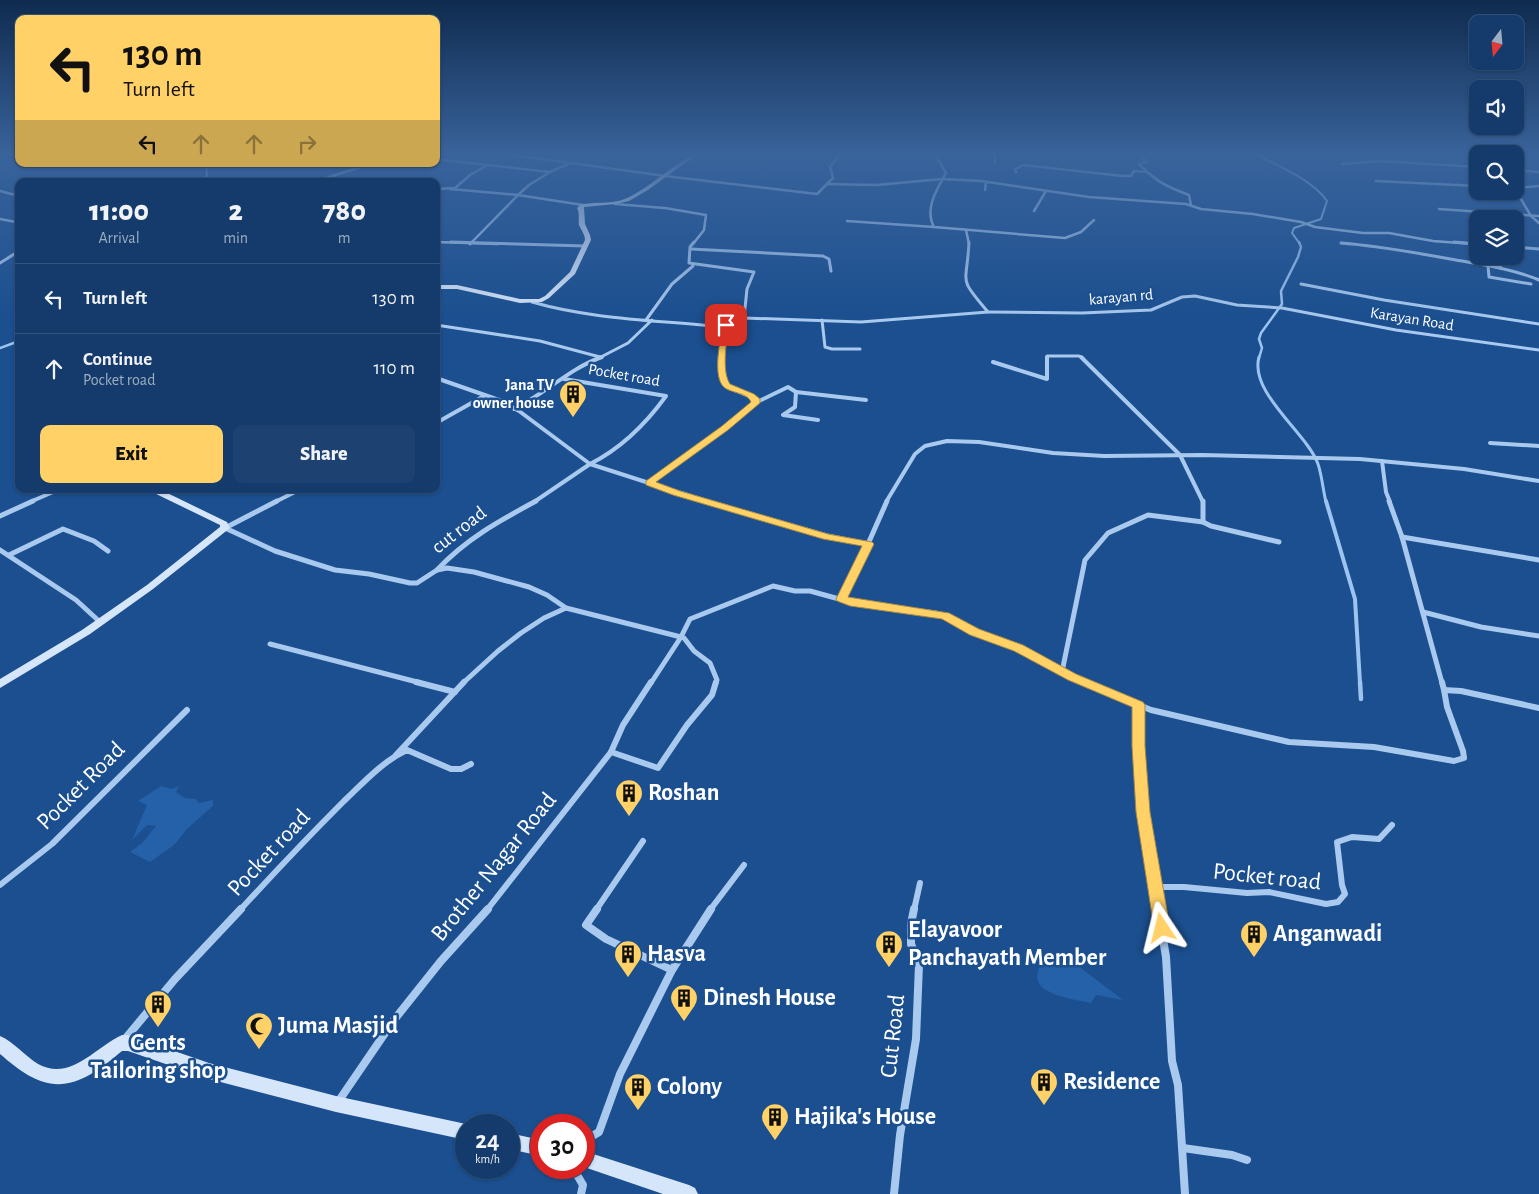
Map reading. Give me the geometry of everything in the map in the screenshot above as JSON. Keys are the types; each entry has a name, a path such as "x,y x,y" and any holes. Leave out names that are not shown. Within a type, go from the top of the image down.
{"main road":[{"path":"440,287 457,288 532,302 547,297 573,273 585,246 588,235 582,224 584,214 580,208"},
{"path":"0,684 100,622 150,587 225,528 224,524 162,493"},
{"path":"0,1044 32,1071 64,1077 83,1070 122,1043 210,1071 336,1104 455,1130"},
{"path":"595,1163 689,1194"}],"street":[{"path":"470,244 506,208"},
{"path":"532,302 570,312 712,326 726,325 744,318 747,288 754,272 690,264 692,243 704,230 706,215 662,208"},
{"path":"932,208 930,220 934,227"},
{"path":"1199,208 1253,214 1364,233 1469,243"},
{"path":"1526,208 1530,215 1539,223"},
{"path":"1439,209 1539,216"},
{"path":"0,219 15,222"},
{"path":"848,221 1065,238 1081,232 1094,220"},
{"path":"966,230 969,233 965,274 967,286 988,312"},
{"path":"440,242 585,246"},
{"path":"1341,243 1369,245 1500,268 1539,280"},
{"path":"1524,248 1539,250"},
{"path":"691,249 823,256 829,259 831,271"},
{"path":"0,263 15,254"},
{"path":"646,320 672,284 693,266"},
{"path":"1488,266 1489,277 1531,284"},
{"path":"1301,284 1384,300 1539,324"},
{"name":"karayan rd","path":"744,318 861,322 988,312 1082,313 1151,310 1182,297 1195,296 1237,305 1282,308"},
{"name":"Karayan Road","path":"1282,308 1396,330 1539,350"},
{"path":"514,408 536,399 600,356 609,355 630,342 652,320"},
{"path":"822,320 825,348 860,349"},
{"path":"726,325 727,330 721,366 724,382 727,386 751,395 756,399 755,403"},
{"path":"440,326 550,343 584,350 600,356"},
{"path":"992,362 1047,379 1047,356 1079,356 1085,360 1180,455 1202,499 1203,522"},
{"name":"Pocket road","path":"564,379 666,396 629,440 612,453 590,464"},
{"path":"440,380 499,400 514,408 590,464 677,493 827,536 868,544"},
{"path":"649,483 715,436 755,403 788,387 796,392 866,400"},
{"path":"796,392 795,407 783,415 818,420"},
{"path":"440,421 484,396"},
{"path":"842,599 883,507 908,463 914,454 925,446 934,443 979,442 1053,453 1104,456 1180,455 1382,461 1473,470 1539,481"},
{"path":"1490,443 1539,446"},
{"path":"681,637 690,619 721,608 761,590 773,586 810,591 850,602 945,616 974,632 1018,648 1062,672 1151,710 1289,742 1374,747 1454,761 1464,758 1464,751 1452,721 1402,537 1386,492 1382,461"},
{"name":"cut road","path":"437,570 453,553 502,518 538,500 590,464"},
{"path":"0,516 51,493"},
{"path":"225,528 293,493"},
{"path":"1062,672 1085,560 1108,533 1148,516 1203,522 1211,526 1279,542"},
{"path":"225,528 275,551 334,570 369,574 410,583 417,583 437,570 446,568 509,580 547,595 566,608 681,637 694,652 710,663 717,680 712,695 698,711 658,768 611,752"},
{"path":"9,555 63,529 94,541 108,550"},
{"path":"1402,537 1539,560"},
{"path":"0,550 76,600 100,622"},
{"name":"Pocket road","path":"122,1043 176,979 311,834 366,780 396,755 455,692 512,639 553,612 566,608"},
{"path":"1423,612 1458,623 1539,636"},
{"name":"Brother Nagar Road","path":"336,1104 394,1020 441,961 485,913 611,752 624,725 681,637"},
{"path":"270,644 455,692"},
{"path":"1444,690 1461,691 1539,708"},
{"path":"1139,705 1138,746 1143,812 1166,957 1172,1061 1178,1086 1186,1194"},
{"name":"Pocket Road","path":"0,885 52,844 187,710"},
{"path":"396,755 407,750 451,769 461,769 470,764"},
{"name":"Pocket road","path":"1155,887 1184,887 1247,893 1269,892 1326,904 1338,902 1345,894 1342,885 1337,842 1356,836 1379,839 1392,825"},
{"path":"643,841 586,925 606,939 672,970"},
{"path":"595,1134 599,1132 620,1074 672,970 720,895 744,865"},
{"name":"Cut Road","path":"894,1194 900,1135 916,1040 919,965 911,944 911,924 920,883"},
{"path":"1183,1148 1232,1155 1247,1160"},
{"path":"579,1179 583,1185 580,1194"}],"shaded area":[{"path":"161,786 172,789 179,786 176,792 185,798 196,799 199,803 213,800 213,806 188,828 174,845 150,862 130,852 142,843 156,826 147,825 132,840 147,805 138,801"},
{"path":"1061,953 1123,1000 1096,995 1091,1003 1060,996 1044,989 1037,977 1039,965"}],"waterway":[{"path":"1300,243 1292,233 1294,228 1321,219 1325,208"},
{"path":"1259,358 1262,348 1259,339 1261,333 1282,304 1281,291 1298,257 1301,247 1300,243"},
{"path":"0,348 15,342"},
{"path":"1259,357 1258,371 1262,385 1270,399 1312,452 1321,473 1326,502"},
{"path":"1326,501 1355,599 1360,683"},
{"path":"1360,682 1361,699"}],"place":[{"name":"Jana TV owner house","path":"573,418"},
{"name":"Roshan","path":"629,817"},
{"name":"Anganwadi","path":"1254,958"},
{"name":"Elayavoor Panchayath Member","path":"889,968"},
{"name":"Hasva","path":"628,978"},
{"name":"Dinesh House","path":"684,1022"},
{"name":"Gents Tailoring shop","path":"158,1028"},
{"name":"Juma Masjid","path":"259,1050"},
{"name":"Residence","path":"1044,1106"},
{"name":"Colony","path":"638,1111"},
{"name":"Hajika's House","path":"775,1141"}],"route":[{"path":"726,325 727,330 721,366 724,382 727,386 751,395 756,399 755,403 700,447 649,483 677,493 827,536 868,544 842,599 850,602 936,613 945,616 974,632 1018,648 1035,659 1072,677 1139,705 1138,746 1143,812 1162,928"}]}
